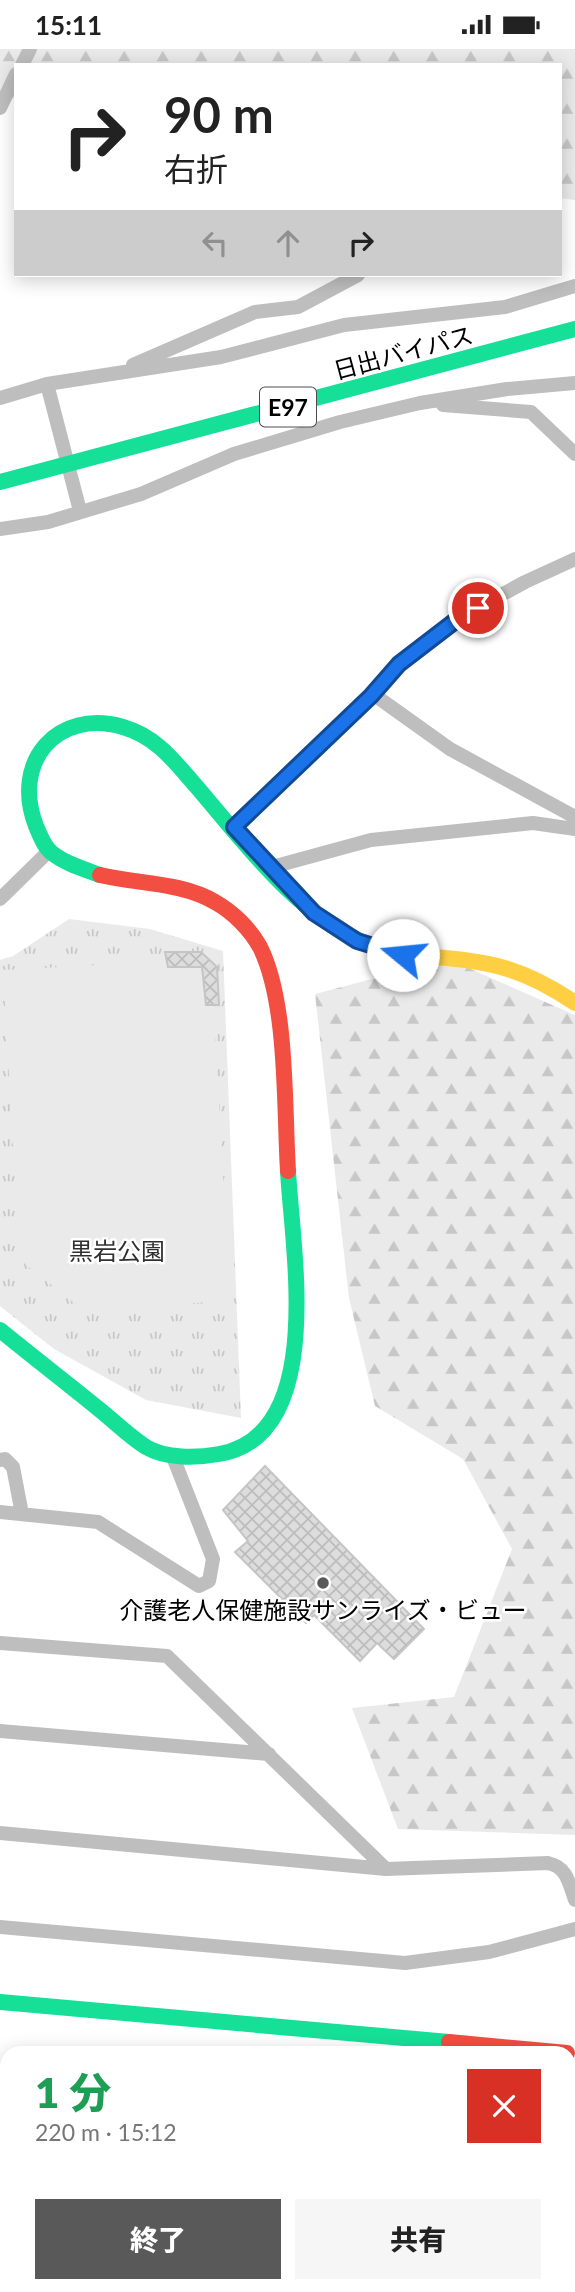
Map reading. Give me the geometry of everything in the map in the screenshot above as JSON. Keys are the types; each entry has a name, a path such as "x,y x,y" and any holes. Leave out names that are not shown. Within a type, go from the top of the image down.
{"main road":[{"name":"日出バイパス","path":"0,482 575,329"},
{"path":"0,1330 147,1448 173,1457 199,1458 238,1450 258,1441 278,1414 287,1395 297,1344 284,1097 272,987 260,947 240,922 207,895 164,884 90,871 49,851 34,821 29,795 37,755 58,734 90,722 120,723 157,743 314,913 357,941 403,955 489,962 535,976 575,1003"},
{"path":"0,2002 490,2046"}],"street":[{"path":"0,107 14,78"},
{"path":"116,373 255,313 298,307 354,277"},
{"path":"0,398 49,391 116,373 220,357 344,325 505,307 575,286"},
{"path":"0,529 48,521 141,494 234,454 340,422 420,403 507,389 575,383"},
{"path":"49,391 80,511"},
{"path":"420,403 531,412 575,454"},
{"path":"234,827 373,694 399,664 455,621 525,582 575,559"},
{"path":"373,694 450,750 575,817"},
{"path":"272,867 371,840 533,823 575,829"},
{"path":"0,899 49,851"},
{"path":"0,1512 98,1522 199,1586 209,1581 212,1559 173,1457"},
{"path":"0,1460 5,1459 13,1467 22,1514"},
{"path":"0,1643 167,1656 386,1869"},
{"path":"0,1731 270,1754"},
{"path":"0,1833 386,1869 548,1863 559,1865 564,1870 575,1900"},
{"path":"0,1927 405,1963 489,1952 575,1929"}],"green space":[{"path":"0,49 575,49 575,200 562,198 562,63 14,63 14,98 0,95"},
{"name":"黒岩公園","path":"69,919 150,929 223,951 241,1418 146,1400 54,1349 0,1306 0,960 13,956"},
{"name":"黒岩公園","path":"211,959 230,1301 82,1309 26,1265 19,1254 3,970"},
{"path":"448,959 575,1015 575,1835 398,1829 352,1708 454,1697 512,1549 463,1459 375,1406 349,1298 315,994"}],"building":[{"path":"165,952 201,952 217,967 219,1005 206,1005 202,967 168,967"},
{"name":"介護老人保健施設サンライズ・ビュー","path":"265,1466 424,1629 394,1659 377,1643 360,1661 314,1615 306,1623 235,1552 248,1541 223,1510"}],"traffic: fast":[{"path":"0,482 575,329"},
{"path":"100,875 69,863 49,850 36,826 30,803 30,781 35,762 45,745 60,733 78,725 99,723 135,731 155,743 273,875 318,915 342,931 375,947 434,957"},
{"path":"0,1330 134,1439 154,1451 192,1457 219,1454 253,1440 276,1413 289,1377 296,1335 294,1246 288,1171"},
{"path":"0,2002 449,2042"}],"traffic: slow":[{"path":"434,957 474,961 508,969 541,982 575,1003"}],"traffic: jam":[{"path":"100,875 174,887 202,895 235,916 256,940 269,970 276,997 283,1056 288,1171"},
{"path":"449,2042 492,2046"}],"place":[{"name":"介護老人保健施設サンライズ・ビュー","path":"323,1583"}],"route":[{"path":"403,955 357,941 314,913 234,827 297,763 371,696 399,664 455,621 478,608"}]}
